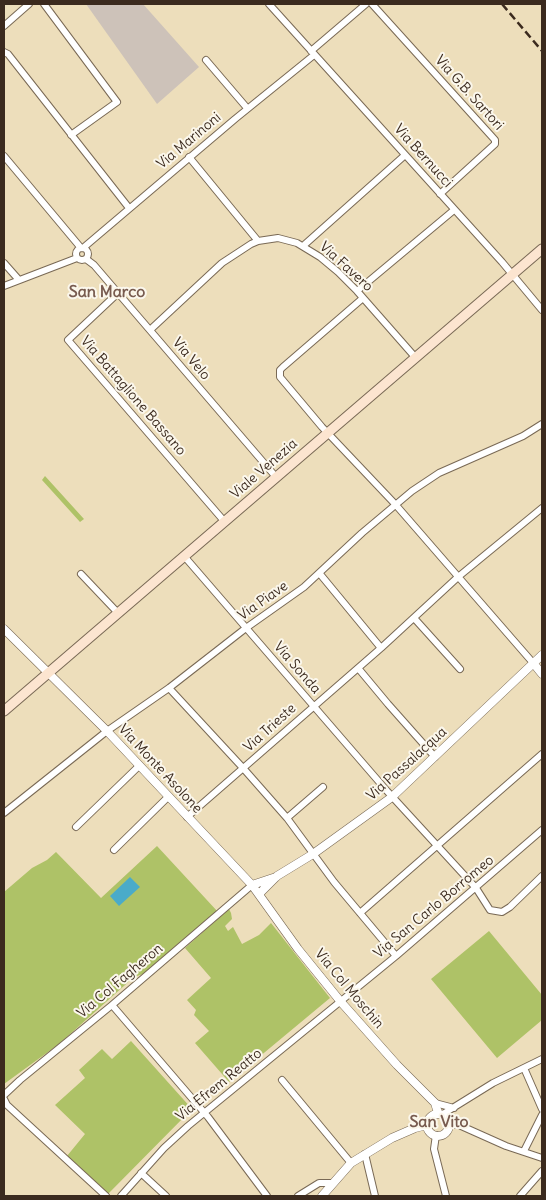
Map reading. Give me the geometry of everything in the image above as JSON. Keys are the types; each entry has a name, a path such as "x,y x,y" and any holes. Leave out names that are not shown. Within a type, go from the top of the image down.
{"main road":[{"name":"Viale Venezia","path":"4,711 542,249"}],"street":[{"path":"4,26 29,4"},
{"path":"44,4 117,102 71,135"},
{"name":"Via Bernucci","path":"269,4 512,274 542,310"},
{"path":"313,53 366,4"},
{"name":"Via G.B. Sartori","path":"372,4 495,140 496,144 440,194"},
{"path":"4,52 8,54 129,208"},
{"name":"Via Marinoni","path":"82,248 313,53"},
{"path":"206,60 247,108"},
{"path":"4,156 82,248 88,252 86,259 81,260 77,258 64,265 4,286"},
{"path":"303,246 404,156"},
{"path":"189,157 258,242"},
{"path":"357,291 454,210"},
{"name":"Via Favero","path":"150,330 222,263 258,242 278,238 303,246 338,272 415,357"},
{"path":"77,258 76,253 82,248"},
{"name":"Via Velo","path":"86,259 94,265 276,477"},
{"path":"4,264 19,280"},
{"name":"Via Battaglione Bassano","path":"118,293 68,340 224,521"},
{"path":"363,298 280,370 280,377 395,504 542,674"},
{"name":"Via Piave","path":"4,813 107,731 169,688 320,574 395,504 439,473 524,436 542,424"},
{"name":"Via Trieste","path":"186,817 382,648 458,577 542,508"},
{"name":"Via Sonda","path":"184,556 392,796 476,888 490,910 502,912 510,907 542,876"},
{"path":"80,574 118,612"},
{"path":"320,574 382,648"},
{"path":"414,618 460,669"},
{"name":"Via Monte Asolone","path":"4,629 107,731 252,885"},
{"name":"Via Passalacqua","path":"277,876 312,854 392,796 542,655"},
{"path":"358,668 435,757"},
{"path":"169,688 287,818 312,854 396,956"},
{"path":"360,913 542,754"},
{"path":"76,827 139,766"},
{"path":"287,818 323,787"},
{"path":"114,850 168,797"},
{"name":"Via San Carlo Borromeo","path":"341,1002 542,830"},
{"path":"252,885 277,876"},
{"path":"259,894 277,876"},
{"name":"Via Col Moschin","path":"252,885 298,949 341,1002 414,1084 434,1103 459,1125 506,1146 542,1158"},
{"name":"Via Col Fagheron","path":"4,1095 252,885"},
{"name":"Via Efrem Reatto","path":"121,1196 170,1142 204,1112 341,1002"},
{"path":"112,1005 204,1112 267,1196"},
{"path":"447,1115 446,1132 444,1134 436,1136 430,1132 427,1125 431,1116 447,1115 493,1083 542,1059"},
{"path":"524,1068 542,1109"},
{"path":"282,1080 351,1163"},
{"name":"Via Col Moschin","path":"434,1103 447,1115"},
{"path":"5,1105 106,1196"},
{"path":"524,1151 542,1115"},
{"path":"322,1196 351,1163 392,1138 427,1125"},
{"path":"436,1136 434,1149 446,1196"},
{"path":"365,1154 375,1196"},
{"path":"520,1196 542,1171"},
{"path":"141,1173 166,1196"},
{"path":"298,1196 319,1183 332,1183"}],"shaded area":[{"path":"86,4 143,4 199,67 157,104"}],"green space":[{"path":"45,476 84,519 80,522 42,480"},
{"path":"157,846 218,912 143,974 134,977 59,1044 4,1084 4,892 32,868 47,860 56,852 101,898"},
{"path":"229,909 232,919 225,926 228,931 233,927 242,944 259,935 271,923 330,998 229,1082 195,1043 209,1031 194,1015 196,1010 187,1000 211,978 185,948"},
{"path":"489,931 542,995 542,1020 497,1058 431,979"},
{"path":"131,1041 192,1109 108,1194 67,1156 85,1134 55,1105 85,1078 79,1070 102,1049 112,1059"}],"water":[{"path":"130,877 140,887 119,906 110,896"}],"railway":[{"path":"502,4 542,51"}],"district":[{"name":"San Marco","path":"107,292"},
{"name":"San Vito","path":"439,1122"}]}
